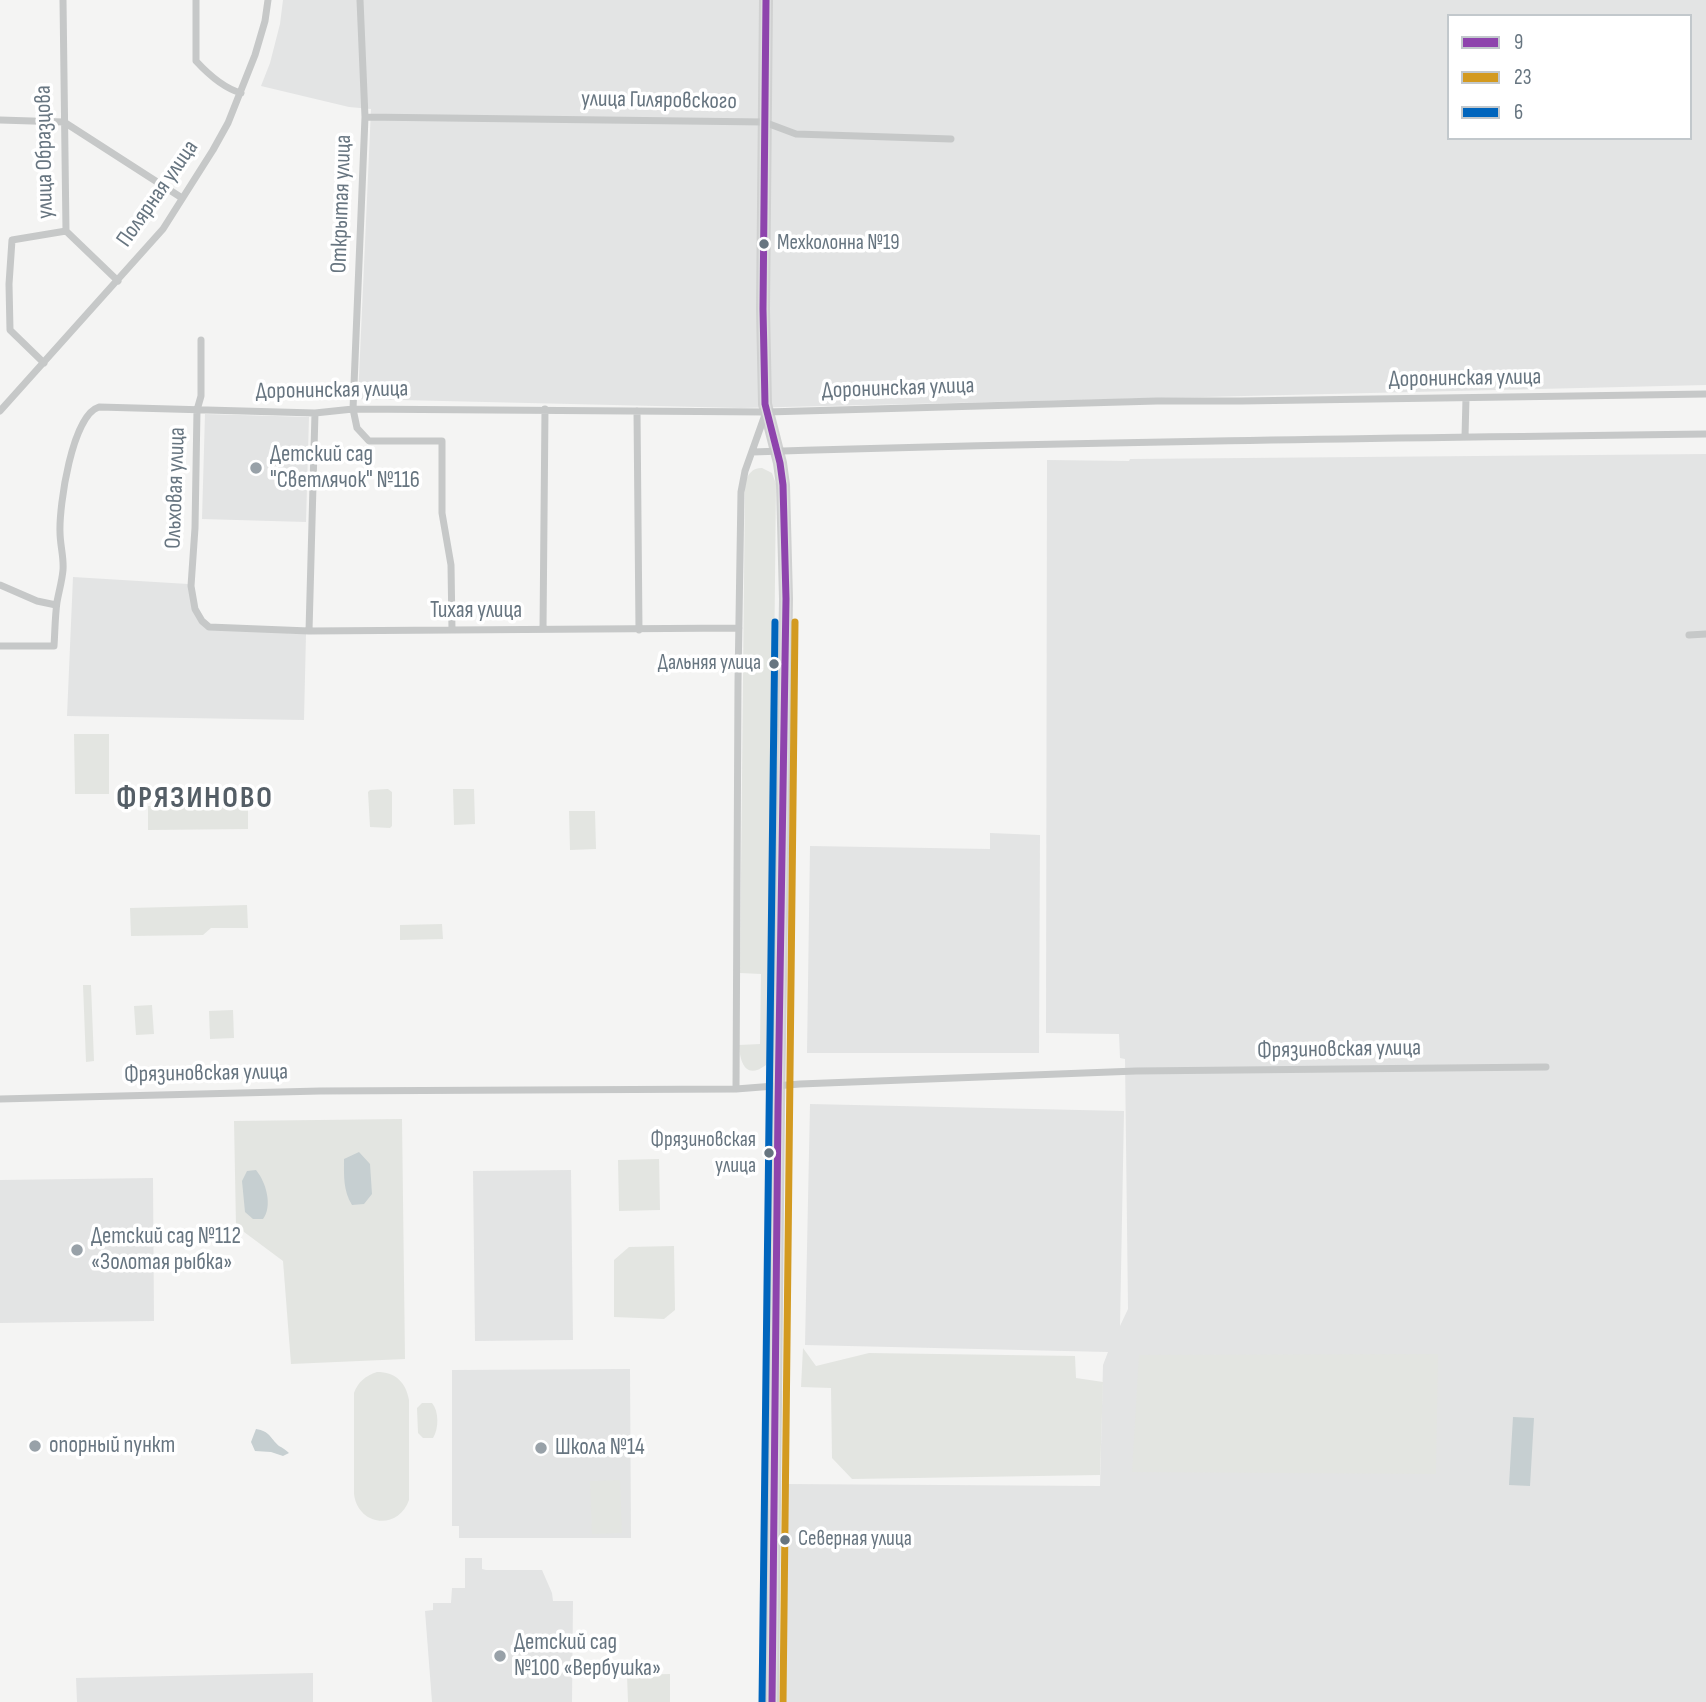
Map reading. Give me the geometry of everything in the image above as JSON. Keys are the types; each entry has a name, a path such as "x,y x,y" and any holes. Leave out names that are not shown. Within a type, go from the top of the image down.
{"street":[{"name":"улица Образцова","path":"63,0 66,231 118,281"},
{"path":"196,0 196,61 218,81 241,93"},
{"name":"Полярная улица","path":"0,411 163,229 228,123 255,55 268,0"},
{"name":"Открытая улица","path":"353,409 365,117 360,0"},
{"path":"766,0 763,309 765,404 783,485 786,599 772,1702"},
{"name":"улица Гиляровского","path":"365,117 764,122 796,134 951,139"},
{"path":"0,120 64,122 182,198"},
{"path":"44,363 10,330 12,240 66,231"},
{"name":"Ольховая улица","path":"201,340 201,396 197,410 191,586 195,609 202,621 209,627 214,627"},
{"name":"Доронинская улица","path":"56,605 64,557 60,534 62,504 72,448 84,420 92,410 107,407 315,412 353,409 766,412 1157,401 1706,394"},
{"path":"1465,437 1466,398"},
{"path":"353,409 357,428 369,441 442,441 442,513 451,565 452,630"},
{"path":"543,629 545,409"},
{"path":"637,411 639,630"},
{"path":"309,631 315,412"},
{"path":"736,1089 742,480 766,412"},
{"path":"752,452 1706,434"},
{"path":"0,585 37,601 56,605 54,646 0,646"},
{"name":"Тихая улица","path":"214,627 309,631 739,628"},
{"path":"1689,635 1706,634"},
{"name":"Фрязиновская улица","path":"0,1099 320,1091 736,1089 1136,1071 1546,1067"}],"shaded area":[{"path":"283,0 1706,0 1706,385 741,408 358,399 371,109 349,107 261,86 270,63"},
{"name":"Детский сад \"Светлячок\" №116","path":"205,414 309,417 306,522 202,519"},
{"path":"1706,454 1706,1702 784,1702 785,1484 1100,1486 1103,1365 1108,1352 805,1345 810,1104 1124,1111 1120,1326 1128,1309 1125,1059 1120,1058 1119,1034 1046,1033 1047,460"},
{"path":"762,468 772,473 776,484 770,1055 766,1065 753,1071 745,1067 739,1045 760,1044 761,974 740,973 745,483 751,472"},
{"path":"73,577 188,584 207,629 306,634 304,720 67,716"},
{"path":"74,734 109,734 109,794 75,794"},
{"path":"388,789 392,792 392,826 370,827 368,792"},
{"path":"453,789 474,789 475,824 454,825"},
{"path":"248,805 248,829 148,830 148,806"},
{"path":"569,811 595,811 596,849 570,850"},
{"path":"990,833 1040,835 1039,1053 807,1053 810,846 990,849"},
{"path":"247,905 248,928 211,928 203,935 131,936 130,908"},
{"path":"442,924 443,939 400,940 400,925"},
{"path":"83,985 91,985 94,1061 86,1062"},
{"path":"152,1005 154,1034 136,1035 134,1006"},
{"path":"233,1010 234,1038 210,1039 209,1011"},
{"path":"402,1119 405,1359 291,1364 283,1261 236,1226 234,1121"},
{"path":"359,1152 370,1164 372,1194 364,1204 352,1205 344,1177 344,1159"},
{"path":"659,1159 660,1210 619,1211 618,1160"},
{"path":"256,1170 263,1181 268,1201 263,1219 253,1219 245,1212 242,1181 247,1171"},
{"path":"571,1170 573,1340 475,1341 473,1171"},
{"name":"Детский сад №112 «Золотая рыбка»","path":"153,1178 154,1321 0,1323 0,1180"},
{"path":"674,1246 675,1310 664,1319 614,1317 614,1260 629,1247"},
{"path":"803,1348 816,1366 869,1353 1075,1356 1076,1378 1103,1382 1100,1475 852,1479 832,1458 831,1388 801,1387"},
{"path":"1438,1354 1436,1474 1132,1472 1139,1355"},
{"name":"Школа №14","path":"630,1369 631,1538 459,1538 459,1526 452,1526 452,1370"},
{"path":"377,1372 399,1379 409,1400 409,1500 404,1510 396,1517 379,1521 363,1513 354,1494 354,1393 362,1380"},
{"path":"422,1403 432,1403 436,1411 437,1425 433,1438 423,1438 418,1433 417,1408"},
{"path":"1513,1417 1534,1418 1530,1486 1509,1485"},
{"path":"256,1429 267,1433 289,1453 283,1456 255,1451 251,1442"},
{"path":"620,1480 622,1533 592,1534 590,1481"},
{"name":"Детский сад №100 «Вербушка»","path":"465,1558 482,1558 482,1569 486,1570 542,1570 553,1601 573,1601 572,1702 432,1702 425,1611 433,1610 433,1603 451,1603 452,1588 465,1588"},
{"path":"313,1673 313,1702 77,1702 76,1678"},
{"path":"670,1674 670,1702 628,1702 627,1675"}],"transit line":[{"name":"9","path":"766,0 763,309 765,404 783,485 786,599 772,1702"},
{"name":"6","path":"762,1702 775,622"},
{"name":"23","path":"783,1702 795,622"}],"place":[{"name":"Мехколонна №19","path":"764,244"},
{"name":"Детский сад \"Светлячок\" №116","path":"256,468"},
{"name":"Дальняя улица","path":"774,664"},
{"name":"Фрязиновская улица","path":"769,1153"},
{"name":"Детский сад №112 «Золотая рыбка»","path":"77,1250"},
{"name":"опорный пункт","path":"35,1446"},
{"name":"Школа №14","path":"541,1448"},
{"name":"Северная улица","path":"785,1540"},
{"name":"Детский сад №100 «Вербушка»","path":"500,1656"}],"district":[{"name":"ФРЯЗИНОВО","path":"195,799"}]}
